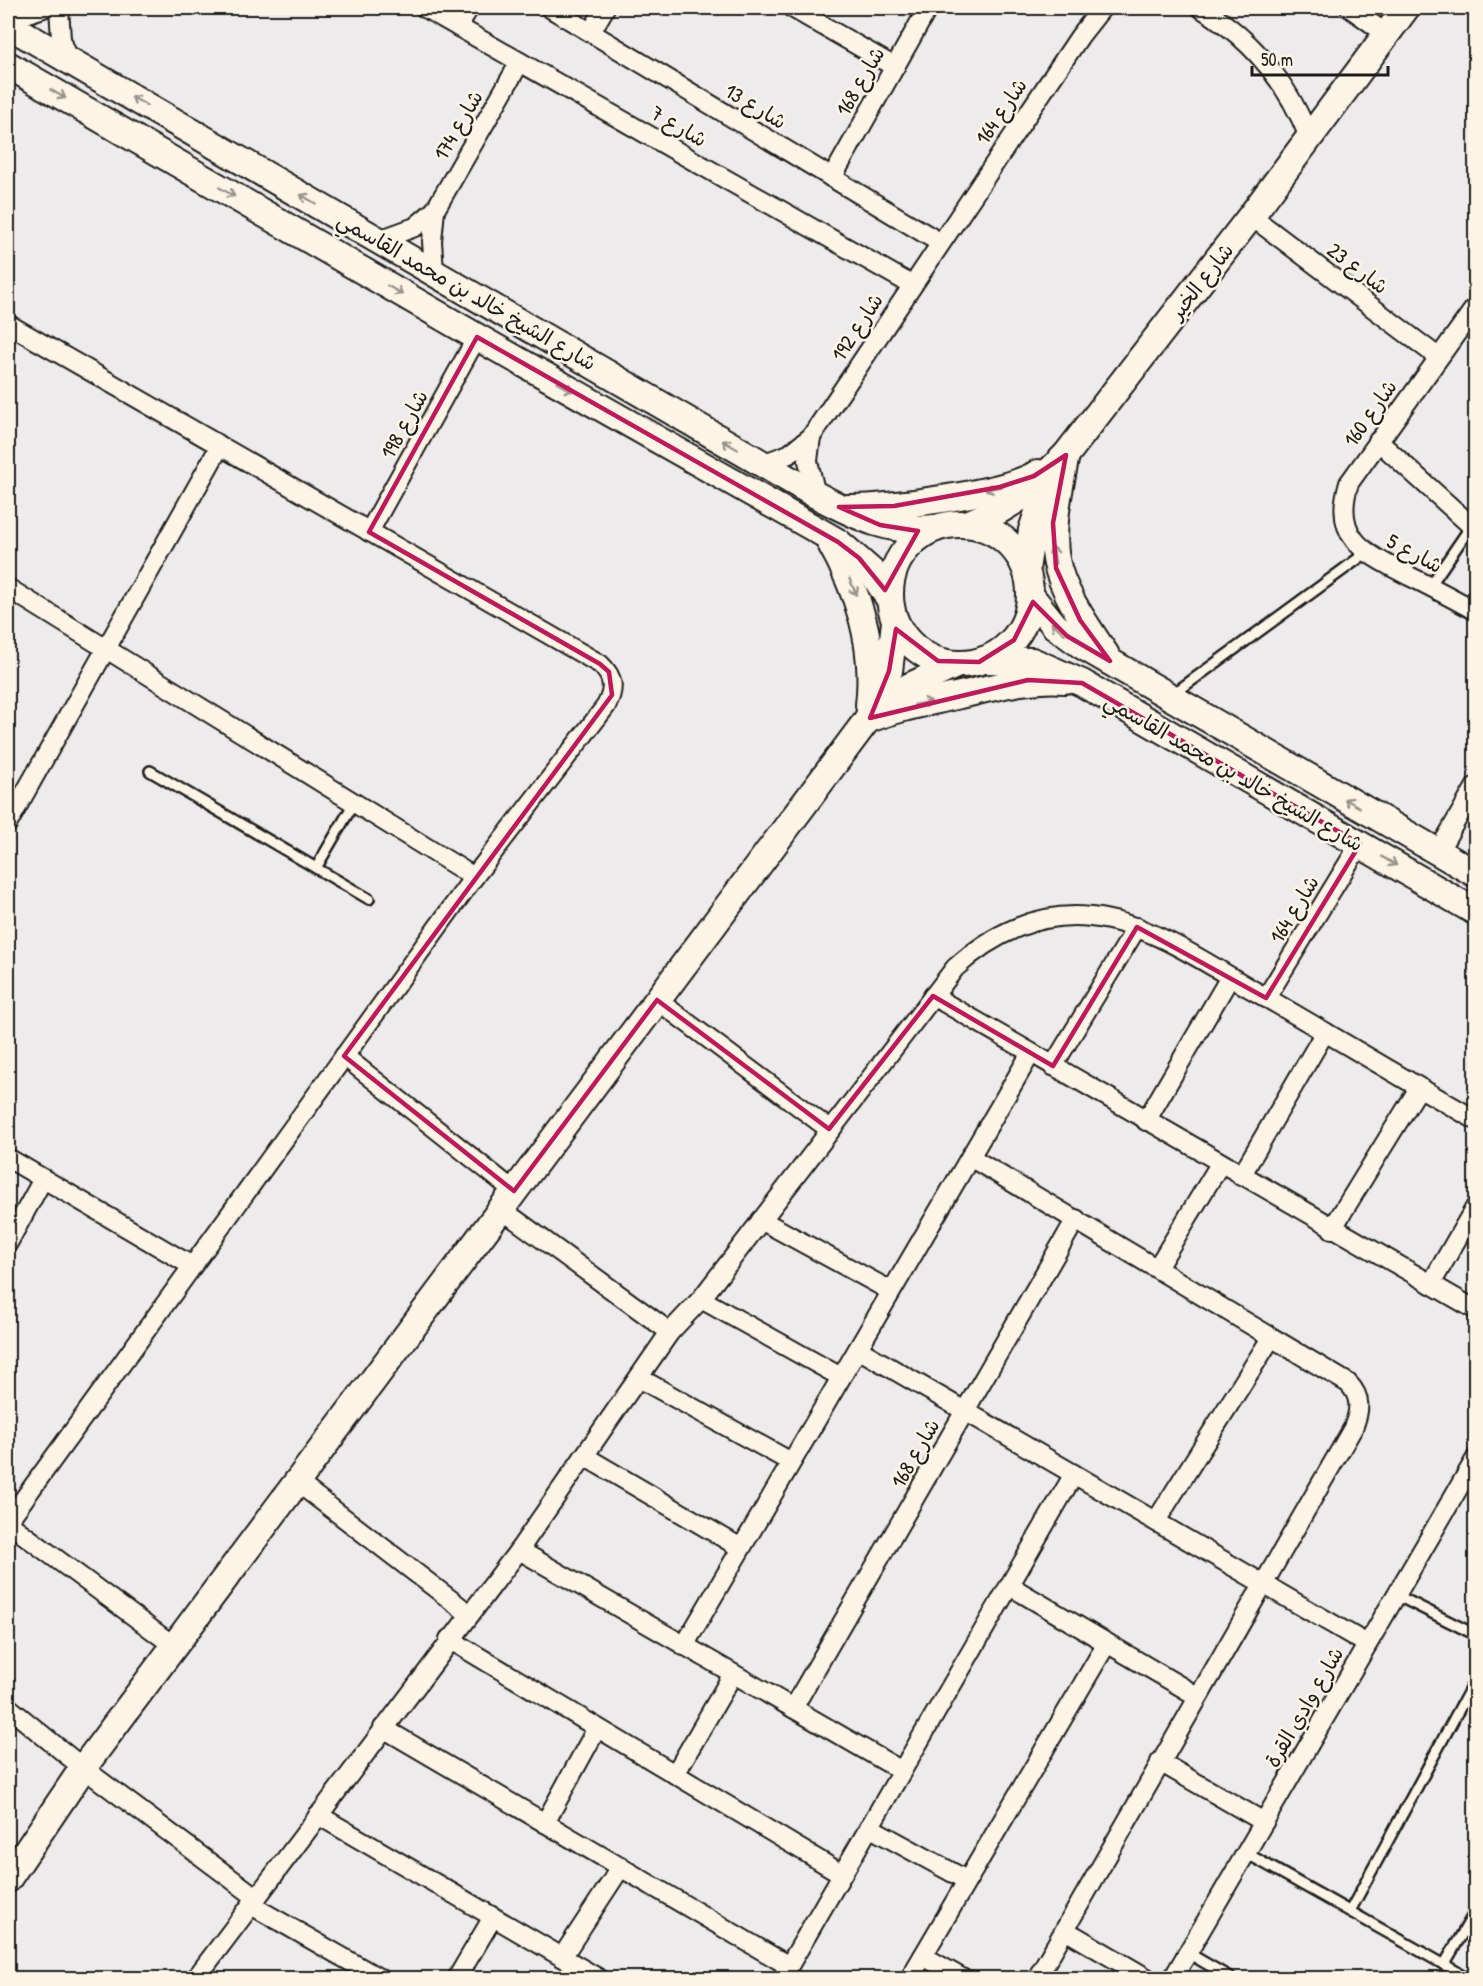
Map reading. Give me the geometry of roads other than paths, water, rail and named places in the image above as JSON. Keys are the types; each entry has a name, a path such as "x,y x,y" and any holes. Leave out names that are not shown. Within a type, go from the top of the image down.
{"main road":[{"name":"شارع الخير","path":"967,524 1000,510 1026,494 1066,455 1251,216 1385,33 1406,8"},
{"name":"شارع الشيخ خالد بن محمد القاسمي","path":"8,22 69,60 816,495 866,521 894,529 935,528"},
{"name":"شارع الشيخ خالد بن محمد القاسمي","path":"8,65 477,337 826,535 860,558 881,584 892,611"},
{"path":"839,507 894,506 1000,487 1034,476 1066,455"},
{"path":"1026,570 1038,510 1066,455"},
{"path":"1066,455 1053,523 1056,568 1076,612 1110,661"},
{"path":"8,1879 83,1768 867,720 882,705 910,686 956,664 984,660 1004,649 1014,640 1027,615 1030,595 1026,570 1015,550 1005,540 981,526 954,523 935,528 916,538 898,560 890,586 892,611 889,670 867,720"},
{"path":"826,535 846,572 865,621 870,667 867,720"},
{"name":"شارع الشيخ خالد بن محمد القاسمي","path":"1030,595 1061,631 1168,697 1476,874"},
{"path":"892,611 905,638 926,656 956,664"},
{"name":"شارع الشيخ خالد بن محمد القاسمي","path":"984,660 1032,662 1082,683 1476,912"},
{"path":"867,720 910,706 1028,680 1082,683"}],"street":[{"path":"8,22 43,8"},
{"path":"59,8 61,39 69,60"},
{"name":"شارع 7","path":"425,8 912,285"},
{"path":"458,27 469,8"},
{"name":"شارع 13","path":"550,8 939,242"},
{"path":"591,32 605,8"},
{"path":"792,8 894,67"},
{"name":"شارع 168","path":"832,178 928,8"},
{"name":"شارع 164","path":"939,242 1080,36 1102,8"},
{"path":"1201,8 1237,33 1267,63 1292,98 1309,137"},
{"path":"1350,8 1385,33"},
{"name":"شارع 174","path":"379,240 415,227 435,210 520,62"},
{"name":"شارع 174","path":"434,272 432,241 435,210"},
{"name":"شارع 23","path":"1251,216 1438,357"},
{"name":"شارع 192","path":"762,464 789,454 811,437 939,242"},
{"name":"شارع 160","path":"1366,553 1347,529 1344,498 1349,483 1476,306"},
{"path":"8,324 600,664 609,672 613,683 612,695 606,706 474,877 8,1522 174,1646"},
{"name":"شارع 198","path":"369,532 477,337"},
{"path":"811,437 808,461 816,495"},
{"path":"1378,441 1473,528"},
{"path":"8,823 220,446"},
{"name":"شارع 5","path":"1366,553 1476,611"},
{"path":"8,588 474,877"},
{"path":"1438,852 1476,786"},
{"name":"شارع 164","path":"1266,998 1359,844"},
{"path":"196,1978 468,1613 519,1550 670,1332 701,1299 829,1129 955,968 973,951 1016,927 1064,916 1089,916 1137,927 1230,977 1476,1120"},
{"path":"1053,1066 1137,927"},
{"path":"1146,1121 1230,977"},
{"path":"933,996 1332,1229 1476,1310"},
{"path":"657,1000 829,1129"},
{"path":"1241,1176 1325,1032"},
{"path":"684,1646 1031,1053"},
{"path":"344,1056 508,1200 670,1332"},
{"path":"1332,1229 1419,1088"},
{"path":"970,1157 1348,1383 1354,1390 1360,1409 1353,1428 1037,1978"},
{"path":"8,1158 192,1266"},
{"path":"1157,1268 1220,1164"},
{"path":"8,1243 43,1179"},
{"path":"1431,1284 1476,1206"},
{"path":"761,1220 891,1291"},
{"name":"شارع 168","path":"793,1708 1076,1220"},
{"path":"701,1299 841,1377"},
{"path":"1156,1521 1271,1338"},
{"path":"858,1349 1367,1644"},
{"path":"639,1378 791,1462"},
{"path":"584,1456 741,1548"},
{"name":"شارع وادي القرة","path":"1173,1978 1396,1595 1469,1484 1476,1458"},
{"path":"382,1728 621,1867 785,1972 1074,1474"},
{"path":"297,1482 468,1613"},
{"path":"519,1550 902,1772"},
{"path":"1010,1586 1197,1696"},
{"path":"449,1639 842,1874"},
{"path":"910,1978 1107,1643"},
{"path":"675,1774 733,1674"},
{"path":"8,1707 254,1901 379,1978"},
{"path":"545,1823 597,1728"},
{"path":"1160,1762 1264,1821"},
{"path":"318,1815 598,1978"},
{"path":"869,1827 966,1880"},
{"path":"562,1957 621,1867"},
{"path":"457,1978 494,1917"},
{"path":"1065,1930 1147,1978"},
{"path":"923,1956 962,1978"}],"lane":[{"path":"1430,586 1473,528"},
{"path":"1168,697 1366,553"},
{"path":"150,771 369,899"},
{"path":"316,868 354,803"},
{"path":"1396,1595 1476,1635"},
{"path":"1350,1911 1476,1678"},
{"path":"1246,1853 1468,1978"},
{"path":"1444,1965 1476,1910"},
{"path":"1188,1953 1231,1978"}]}
